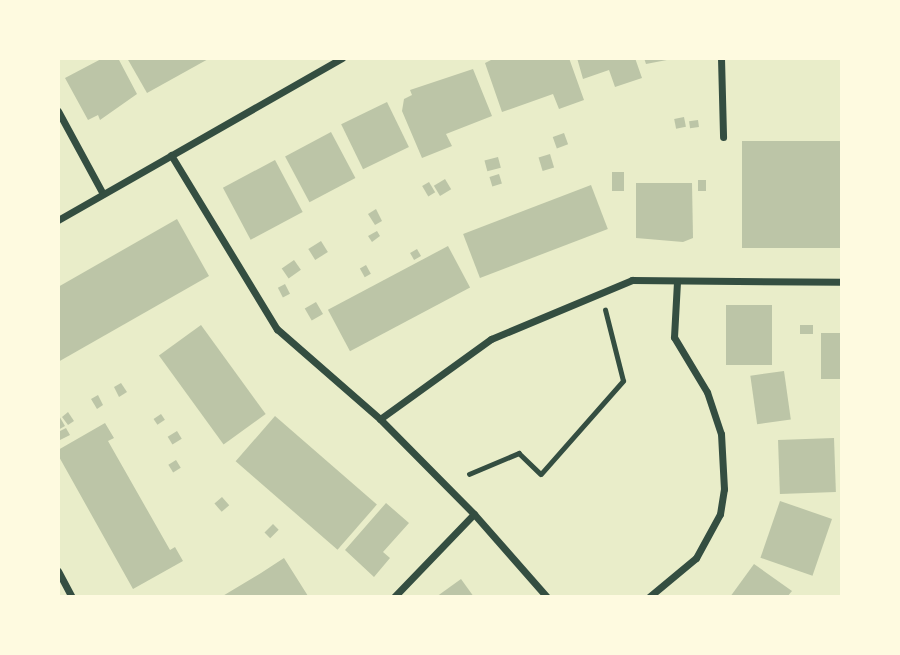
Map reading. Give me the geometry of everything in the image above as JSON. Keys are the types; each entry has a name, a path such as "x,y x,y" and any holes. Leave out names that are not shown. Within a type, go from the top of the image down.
{"street":[{"path":"58,220 342,58"},
{"path":"721,58 723,137"},
{"path":"58,111 103,194"},
{"path":"171,155 277,329 380,419 474,514 547,597"},
{"path":"380,419 491,339 632,280 842,282"},
{"path":"649,597 696,558 720,514 724,489 721,434 707,392 674,337 677,281"},
{"path":"394,597 474,514"},
{"path":"58,572 72,597"}],"path":[{"path":"469,474 519,453 541,474 623,381 600,292"}],"building":[{"path":"103,58 118,58 137,94 100,120 98,115 88,120 65,78"},
{"path":"127,58 210,58 147,93"},
{"path":"495,58 569,58 584,100 559,109 553,94 502,112 485,63"},
{"path":"577,58 635,58 642,78 615,87 609,70 583,79"},
{"path":"644,58 672,58 672,59 646,64"},
{"path":"473,69 492,116 446,134 452,146 422,158 402,111 404,99 412,95 410,90"},
{"path":"387,102 409,147 363,169 341,124"},
{"path":"684,117 686,127 676,129 674,119"},
{"path":"698,120 699,127 690,128 689,121"},
{"path":"331,132 355,178 309,202 285,156"},
{"path":"564,133 568,144 557,148 553,137"},
{"path":"742,141 842,141 842,248 742,248"},
{"path":"550,154 554,167 543,171 539,158"},
{"path":"498,157 501,168 487,171 484,161"},
{"path":"275,160 303,212 251,240 223,188"},
{"path":"612,172 624,172 624,191 612,191"},
{"path":"499,174 502,184 492,186 489,177"},
{"path":"445,179 451,189 440,196 434,186"},
{"path":"698,180 706,180 706,191 698,191"},
{"path":"429,182 435,192 428,196 422,186"},
{"path":"636,183 692,183 693,238 683,242 636,238"},
{"path":"591,185 608,229 480,278 463,234"},
{"path":"376,209 382,221 375,225 368,214"},
{"path":"177,219 209,276 58,362 58,287"},
{"path":"377,231 380,236 372,242 368,236"},
{"path":"321,241 328,252 315,260 308,249"},
{"path":"448,246 470,287 350,351 328,310"},
{"path":"417,249 421,256 414,260 410,253"},
{"path":"294,260 301,270 289,278 282,269"},
{"path":"366,265 371,274 365,277 360,268"},
{"path":"285,284 290,294 283,297 278,288"},
{"path":"316,302 323,314 312,321 305,308"},
{"path":"726,305 772,305 772,365 726,365"},
{"path":"201,325 266,414 224,445 159,356"},
{"path":"800,325 813,325 813,334 800,334"},
{"path":"821,333 842,333 842,379 821,379"},
{"path":"784,371 791,420 757,424 750,376"},
{"path":"121,383 127,392 119,397 114,387"},
{"path":"98,395 103,405 97,409 91,399"},
{"path":"68,412 74,421 68,425 62,417"},
{"path":"58,414 65,426 58,430"},
{"path":"161,414 165,420 157,425 154,419"},
{"path":"275,416 377,505 338,550 236,461"},
{"path":"105,423 114,438 108,441 170,550 175,547 183,561 133,589 58,455 58,450"},
{"path":"66,428 70,435 60,440 58,432"},
{"path":"177,431 182,439 172,444 168,437"},
{"path":"834,438 836,492 780,494 778,440"},
{"path":"176,460 181,468 173,472 168,465"},
{"path":"222,497 229,505 222,512 214,504"},
{"path":"780,501 832,519 812,576 760,558"},
{"path":"386,503 409,523 383,552 390,558 374,577 345,550"},
{"path":"273,524 279,530 270,538 265,532"},
{"path":"284,558 308,596 221,597 261,573"},
{"path":"754,564 792,591 787,597 730,597"},
{"path":"461,579 474,597 436,597"}]}
